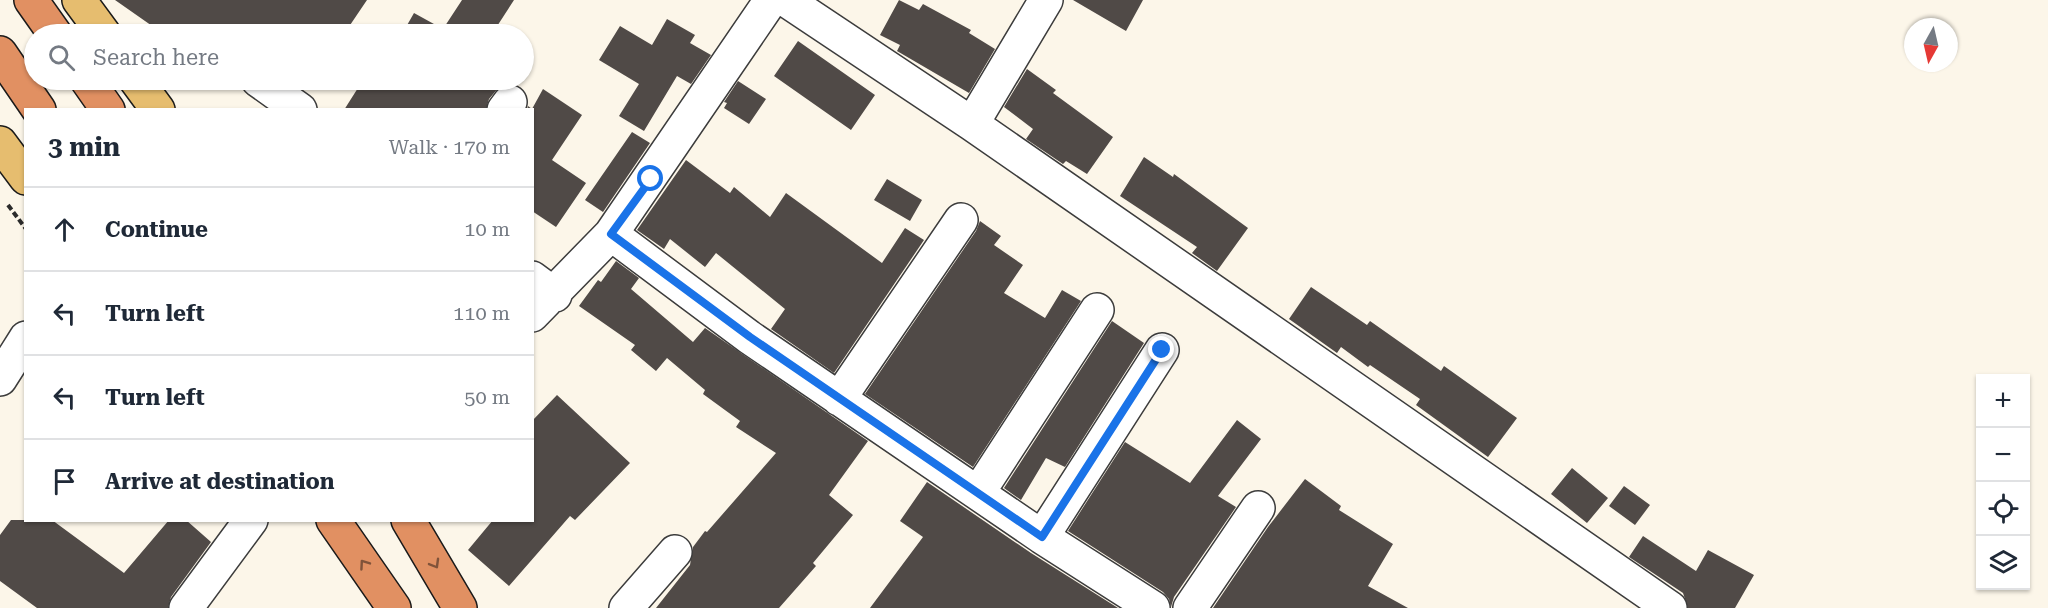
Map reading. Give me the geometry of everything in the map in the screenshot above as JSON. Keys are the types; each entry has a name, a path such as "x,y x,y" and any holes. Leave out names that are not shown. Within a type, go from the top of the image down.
{"highway":[{"path":"31,0 48,24"},
{"path":"0,53 24,88"},
{"path":"25,90 38,108"},
{"path":"94,90 107,108"},
{"path":"334,522 394,608"},
{"path":"409,522 460,608"}],"main road":[{"path":"79,0 97,24"},
{"path":"143,90 157,108"},
{"path":"0,143 16,190"}],"street":[{"path":"540,296 611,234 771,0"},
{"path":"786,0 972,124 1670,608"},
{"path":"972,124 1046,0"},
{"path":"272,90 297,108"},
{"path":"839,399 961,220"},
{"path":"611,234 663,275 839,399 1042,537 1153,608"},
{"path":"978,493 1097,310"},
{"path":"0,379 24,341"},
{"path":"1042,537 1162,350"},
{"path":"1190,608 1258,508"},
{"path":"186,608 249,522"},
{"path":"626,608 675,552"}],"path":[{"path":"16,190 24,221"}],"building":[{"path":"115,0 367,0 351,24 149,24"},
{"path":"462,0 514,0 498,24 446,24"},
{"path":"899,0 919,10 923,4 971,30 969,33 995,49 969,93 897,51 900,45 880,35"},
{"path":"1073,0 1143,0 1126,31"},
{"path":"414,13 434,24 408,24"},
{"path":"667,19 695,35 690,43 711,55 691,84 677,76 644,131 619,116 639,84 599,60 620,26 652,45"},
{"path":"798,41 875,95 851,130 774,76"},
{"path":"1027,69 1056,90 1053,93 1113,137 1087,174 1066,161 1063,164 1026,139 1033,129 1004,107"},
{"path":"738,81 766,99 749,124 724,108 727,103 724,102"},
{"path":"543,89 582,115 552,160 586,183 556,227 534,212 533,108"},
{"path":"357,90 496,90 489,99 487,108 345,108"},
{"path":"632,132 650,143 603,212 585,200"},
{"path":"1144,157 1173,177 1174,174 1248,228 1217,271 1192,253 1197,247 1120,196"},
{"path":"686,160 730,193 734,187 770,217 786,193 882,263 905,228 924,240 834,373 771,329 785,309 716,253 705,267 670,239 664,249 637,230"},
{"path":"887,179 922,200 910,221 874,200"},
{"path":"980,221 1001,236 994,245 1023,265 1004,293 1045,318 1062,290 1081,301 973,467 865,394 976,231"},
{"path":"616,261 639,278 631,289 693,342 705,328 868,441 829,495 853,515 813,563 816,566 779,608 656,608 690,565 693,547 705,531 707,532 776,453 736,427 740,421 703,394 705,390 667,358 656,371 631,350 635,345 579,306 598,280 601,282"},
{"path":"1311,287 1367,325 1370,321 1441,371 1444,366 1517,418 1488,457 1416,405 1420,399 1370,365 1368,367 1341,347 1337,353 1289,319"},
{"path":"1112,321 1144,343 1065,467 1046,458 1021,500 1004,488"},
{"path":"557,395 630,463 575,520 570,516 509,586 468,550 491,522 534,522 534,419"},
{"path":"1237,420 1261,439 1218,496 1236,507 1174,597 1171,607 1169,599 1163,592 1068,531 1125,442 1190,483"},
{"path":"1572,468 1608,498 1587,523 1551,494"},
{"path":"1305,479 1341,506 1339,510 1393,544 1368,586 1408,608 1213,608 1268,527"},
{"path":"927,482 1031,553 1118,608 870,608 923,537 900,521"},
{"path":"1624,486 1650,505 1635,525 1609,506"},
{"path":"11,520 55,522 124,573 167,522 188,522 211,542 171,597 168,608 37,608 0,581 0,535"},
{"path":"1643,536 1696,571 1708,550 1754,575 1735,608 1688,608 1683,593 1629,557"}],"route":[{"path":"651,179 611,234 653,268 750,337 1042,537 1162,350"}]}
